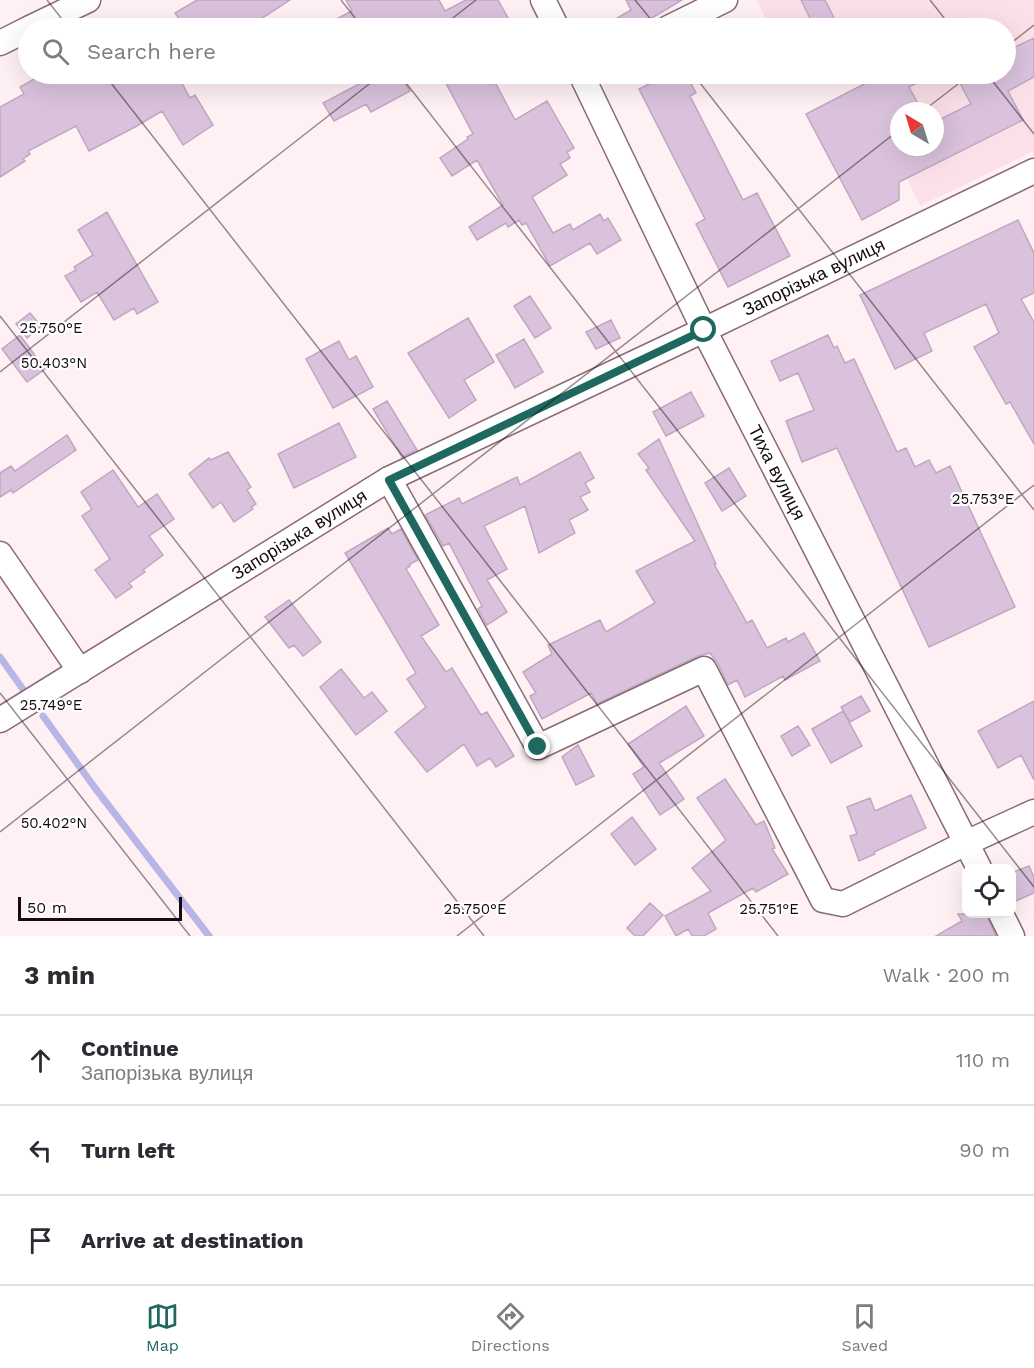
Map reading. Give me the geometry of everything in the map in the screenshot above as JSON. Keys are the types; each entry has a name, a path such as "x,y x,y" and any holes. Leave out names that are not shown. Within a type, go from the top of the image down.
{"street":[{"path":"51,18 88,0"},
{"path":"543,0 552,18"},
{"path":"688,18 725,0"},
{"path":"0,43 18,34"},
{"name":"Тиха вулиця","path":"585,84 704,330 977,864"},
{"name":"Запорізька вулиця","path":"0,720 389,480 1034,171"},
{"path":"389,480 538,747 704,669 823,900 843,904 1034,812"},
{"path":"0,554 80,671"},
{"path":"1003,918 1012,936"}],"shaded area":[{"path":"756,0 1034,0 1034,151 920,206 897,156 944,156 944,102 890,102 890,142 863,84 1016,84 1016,18 766,18"}],"building":[{"path":"197,0 290,0 262,18 179,18 175,13"},
{"path":"346,0 439,0 445,11 466,0 498,0 508,18 338,18 352,11"},
{"path":"626,0 682,0 652,18 617,18 631,10"},
{"path":"801,0 825,0 834,18 810,18"},
{"path":"1034,38 1034,77 1008,91 1023,120 899,182 899,200 862,220 806,114 864,84 915,84 909,87 917,102 890,102 890,156 944,156 944,118 971,104 960,84 1016,84 1016,47"},
{"path":"25,84 182,84 190,98 195,95 213,125 183,145 162,111 89,151 76,126 28,151 30,154 23,159 25,161 0,177 0,107 24,94 20,87"},
{"path":"359,84 406,84 410,91 371,112 366,104 334,121 323,103"},
{"path":"446,84 496,84 515,120 547,101 574,148 567,152 570,158 560,164 567,175 532,197 553,233 570,224 573,230 600,214 604,221 608,218 621,240 597,254 590,243 550,266 526,223 522,225 519,220 508,227 506,223 477,240 469,227 503,205 477,160 452,176 440,158 473,134"},
{"path":"649,84 691,84 696,93 690,96 743,200 757,193 790,256 728,287 696,224 705,219 639,89"},
{"path":"107,212 158,302 137,314 134,308 114,320 97,292 81,302 65,276 76,270 74,267 93,255 78,230"},
{"path":"1018,220 1034,253 1034,293 1021,299 1034,322 1034,444 1010,402 1006,404 974,347 999,333 986,304 924,333 932,351 895,369 860,295"},
{"path":"530,296 551,328 535,338 514,306"},
{"path":"30,313 41,326 27,338 16,324"},
{"path":"468,318 494,362 464,380 476,400 449,418 408,353"},
{"path":"611,320 620,338 596,349 586,332"},
{"path":"20,335 45,369 27,382 2,349"},
{"path":"828,335 834,348 837,346 845,363 854,359 897,452 906,448 915,467 929,460 936,473 950,466 1015,607 929,647 837,448 802,462 786,421 814,410 798,373 780,381 771,361"},
{"path":"524,339 543,372 515,388 496,355"},
{"path":"339,341 349,360 356,356 373,387 333,408 306,359"},
{"path":"691,392 704,416 666,436 653,412"},
{"path":"387,401 417,450 402,457 373,409"},
{"path":"339,423 356,457 294,488 278,454"},
{"path":"67,435 76,450 13,493 11,490 0,497 0,473 11,466 15,471"},
{"path":"659,439 716,564 714,564 747,623 752,620 767,648 786,638 788,642 804,633 820,661 785,680 783,676 745,697 737,680 728,685 710,653 698,656 597,704 591,693 542,719 530,696 536,693 523,672 552,654 548,645 600,620 606,632 655,603 636,571 695,541 646,470 649,468 638,454"},
{"path":"228,452 251,487 247,490 256,504 251,507 253,509 234,522 221,502 213,508 189,474 209,458 211,460"},
{"path":"580,452 594,478 585,483 590,492 580,497 588,510 569,520 575,533 539,553 525,506 484,526 507,569 487,580 507,612 487,625 478,609 482,606 449,543 443,546 425,515 459,498 462,504 517,477 520,485"},
{"path":"729,468 746,496 722,511 705,483"},
{"path":"113,470 138,507 157,494 174,519 149,536 163,555 129,583 132,587 116,598 95,570 110,559 82,516 92,509 81,492"},
{"path":"388,528 392,534 401,529 418,560 406,569 439,625 421,636 446,672 452,668 481,715 487,712 514,756 496,767 490,758 477,766 464,744 427,772 395,732 426,707 407,679 416,673 345,553"},
{"path":"289,600 321,642 303,656 294,645 289,648 265,617"},
{"path":"341,669 364,698 372,692 387,711 356,735 320,687"},
{"path":"861,696 870,711 850,722 841,707"},
{"path":"1034,701 1034,780 1021,755 998,768 978,731"},
{"path":"686,706 704,736 659,763 684,799 660,815 633,774 644,767 628,744"},
{"path":"843,711 862,746 831,763 812,729"},
{"path":"798,726 810,745 792,756 781,736"},
{"path":"578,745 594,776 576,785 562,757"},
{"path":"725,779 756,825 764,821 775,848 772,849 788,874 756,892 753,888 708,913 716,929 704,936 692,936 688,929 676,936 665,916 711,891 692,868 726,840 697,798"},
{"path":"911,795 926,828 859,861 850,836 857,834 847,807 870,798 875,811"},
{"path":"632,817 656,849 635,865 611,834"},
{"path":"1029,866 1034,877 1034,893 1016,901 1016,871"},
{"path":"650,903 663,915 643,936 635,936 627,928"},
{"path":"958,914 962,914 962,918 988,918 996,936 936,936 962,921"}],"waterway":[{"path":"0,657 27,695"},
{"path":"43,716 95,788 209,936"}],"route":[{"path":"538,747 389,480 704,330"}]}
